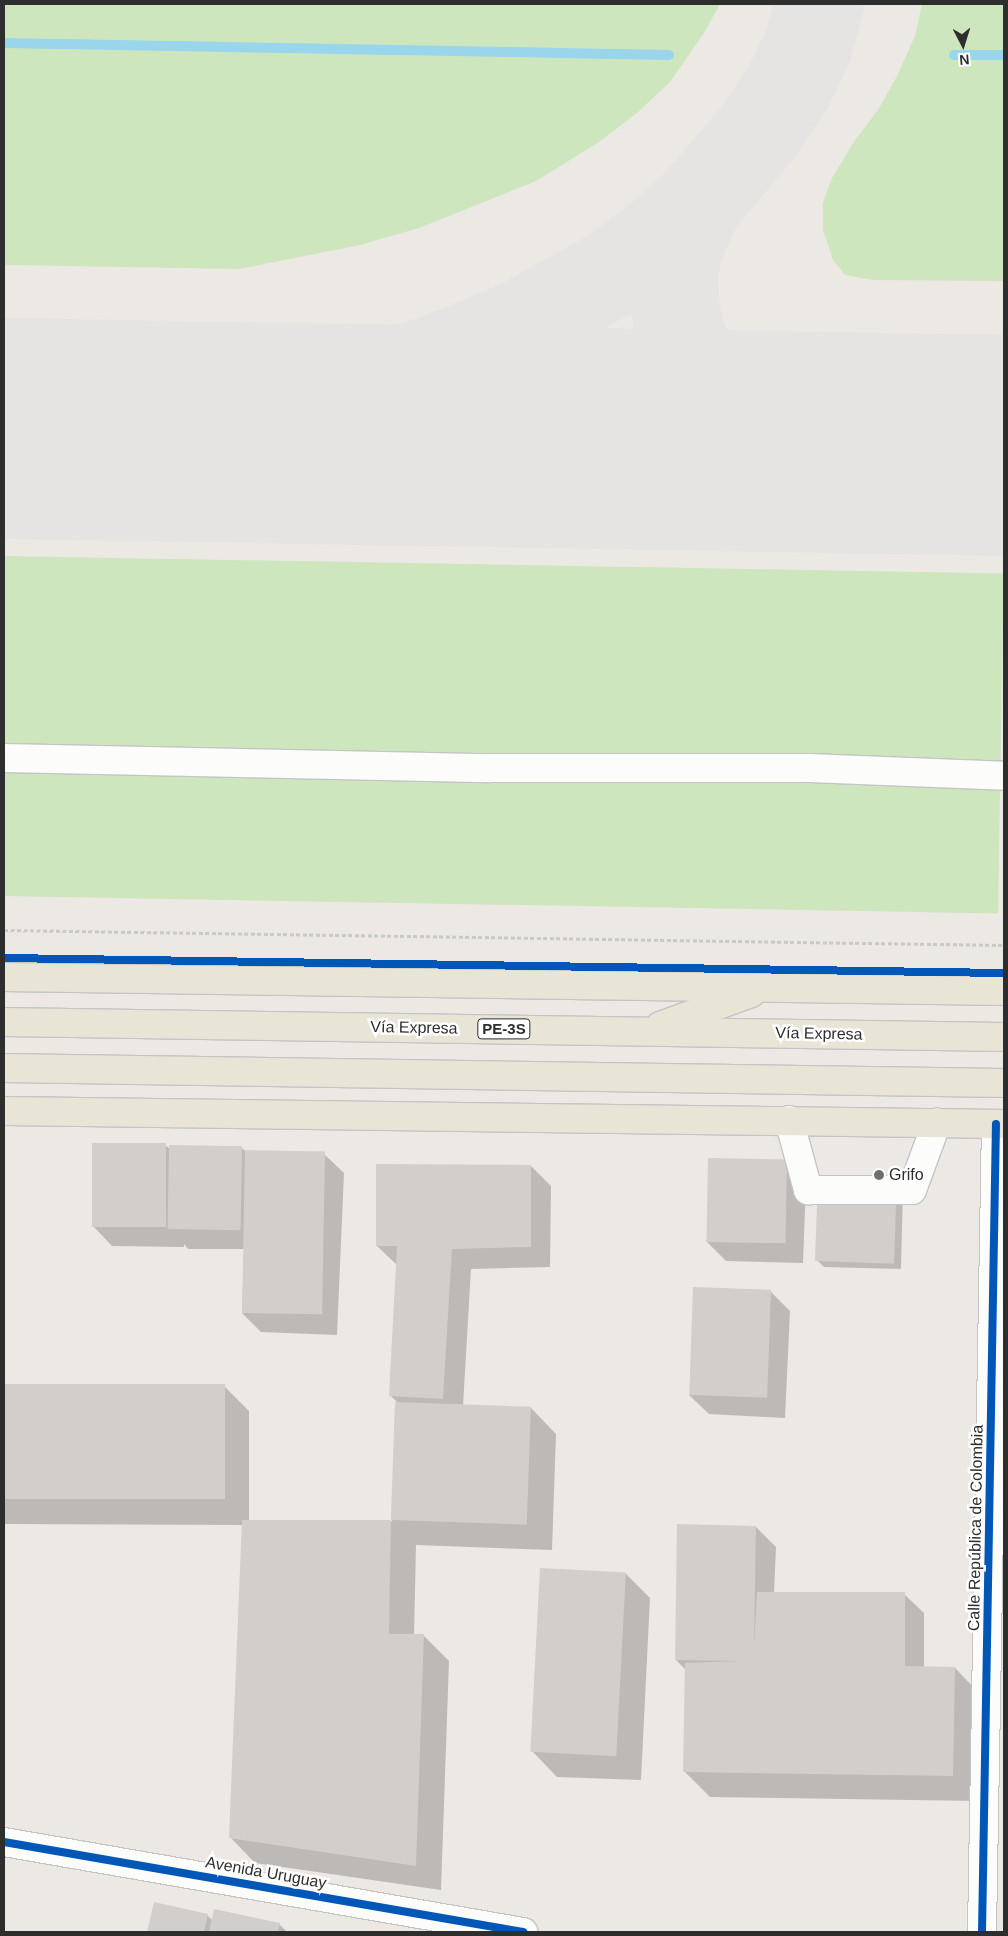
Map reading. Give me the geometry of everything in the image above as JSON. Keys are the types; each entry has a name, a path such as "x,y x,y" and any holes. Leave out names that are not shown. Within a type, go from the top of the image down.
{"main road":[{"path":"4,977 1004,991"},
{"path":"644,1032 766,987"},
{"name":"Vía Expresa","path":"4,1022 1004,1037"},
{"path":"4,1068 1004,1083"},
{"path":"649,1078 777,1120"},
{"path":"4,1111 1000,1124"}],"street":[{"path":"4,758 489,768 809,768 1004,776"},
{"path":"777,1120 808,1190 912,1190 937,1122"},
{"name":"Calle República de Colombia","path":"982,1932 999,1278 1000,1124"},
{"name":"Avenida Uruguay","path":"4,1842 523,1932"}],"path":[{"path":"4,930 1004,945"}],"green space":[{"path":"4,4 720,4 704,33 670,82 637,113 599,142 536,181 419,228 360,245 239,269 4,265"},
{"path":"922,4 1004,4 1004,281 872,280 845,275 833,260 823,230 823,203 832,178 855,140 878,110 896,78 915,36"},
{"path":"4,556 1004,573 998,913 4,896"}],"building":[{"path":"92,1143 166,1143 166,1227 92,1227"},
{"path":"169,1145 242,1146 241,1230 168,1229"},
{"path":"245,1150 325,1151 322,1314 242,1313"},
{"path":"708,1158 787,1159 786,1243 707,1242"},
{"path":"376,1164 531,1165 531,1247 452,1249 443,1399 389,1396 397,1246 376,1246"},
{"path":"818,1176 897,1179 894,1264 815,1261"},
{"path":"693,1287 771,1290 767,1398 689,1395"},
{"path":"4,1384 225,1384 225,1499 4,1499"},
{"path":"395,1402 531,1407 527,1525 391,1520"},
{"path":"242,1520 391,1520 389,1634 424,1634 416,1866 229,1838"},
{"path":"677,1524 756,1526 754,1645 757,1592 905,1592 905,1666 955,1667 953,1776 683,1772 685,1663 740,1661 675,1660"},
{"path":"540,1568 626,1573 616,1756 530,1752"},
{"path":"154,1902 208,1914 204,1932 147,1932"},
{"path":"214,1909 280,1923 278,1932 209,1932"}],"waterway":[{"path":"4,43 669,55"},
{"path":"954,55 1004,55"}],"taxiway":[{"path":"164,431 313,394 432,360 519,324 611,273 658,238 698,202 758,131 788,86 807,47 819,4"},
{"path":"698,202 678,246 673,271 674,303 680,335 695,365 714,392 741,414 771,427 807,437 843,442"}],"runway":[{"path":"4,428 1004,445"}],"cycle path":[{"path":"4,958 1004,973"},
{"path":"982,1932 996,1124"},
{"path":"4,1842 523,1932"}],"place":[{"name":"Grifo","path":"879,1175"}]}
